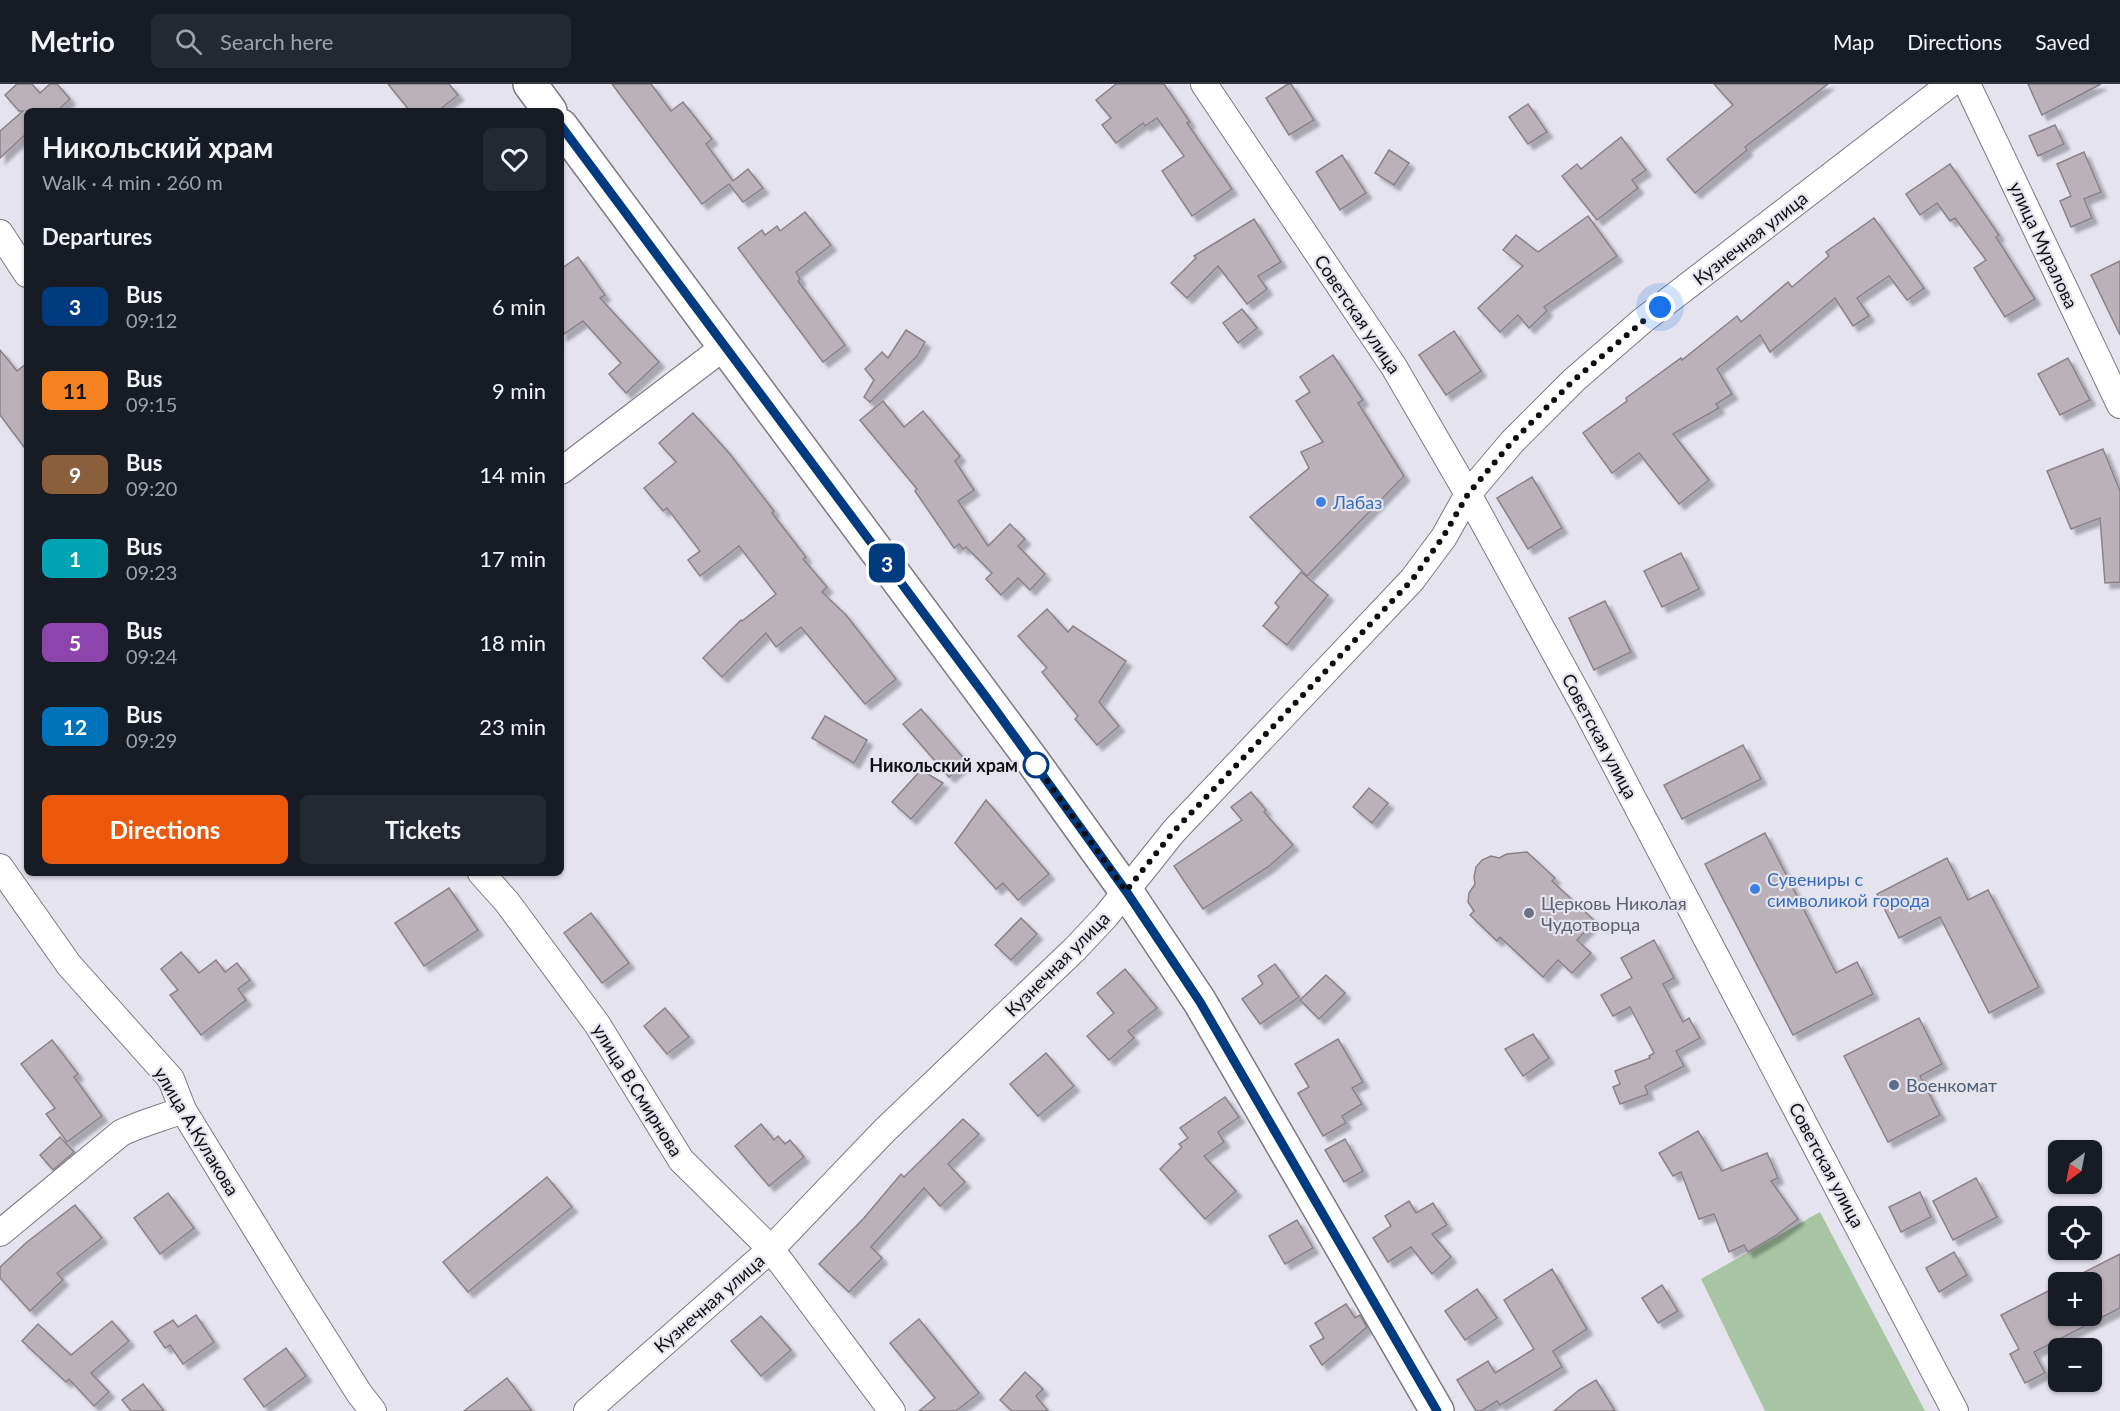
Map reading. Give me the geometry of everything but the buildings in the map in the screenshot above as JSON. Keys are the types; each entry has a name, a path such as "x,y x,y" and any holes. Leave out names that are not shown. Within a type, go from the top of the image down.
{"main road":[{"path":"530,84 548,108"},
{"path":"564,130 948,645 1126,891 1200,1002 1437,1411"}],"street":[{"name":"Советская улица","path":"1204,84 1394,367 1468,494 1590,715 1955,1411"},
{"name":"Кузнечная улица","path":"587,1411 771,1249 885,1130 1075,949 1174,831 1412,580 1443,537 1468,494 1512,442 1574,380 1642,321 1950,84"},
{"name":"улица Муралова","path":"1967,84 2120,405"},
{"path":"0,234 24,270"},
{"path":"564,469 724,347"},
{"name":"улица А.Кулакова","path":"0,867 69,965 171,1079 183,1110 290,1284 359,1393 373,1411"},
{"name":"улица В.Смирнова","path":"484,876 507,902 597,1024 681,1160 771,1249 892,1411"},
{"path":"0,1233 121,1133 138,1124 157,1120 183,1110"}],"green space":[{"path":"1820,1212 1925,1411 1765,1411 1701,1279"}],"bus line":[{"name":"3","path":"564,130 992,705 1126,891 1200,1002 1437,1411"}],"place":[{"name":"Лабаз","path":"1321,502"},
{"name":"Никольский храм","path":"1036,765"},
{"name":"Сувениры с символикой города","path":"1755,889"},
{"name":"Церковь Николая Чудотворца","path":"1529,913"},
{"name":"Военкомат","path":"1894,1085"}],"route":[{"path":"1036,765 1032,760 1126,891 1174,831 1412,580 1443,537 1468,494 1512,442 1574,380 1660,307"}]}
